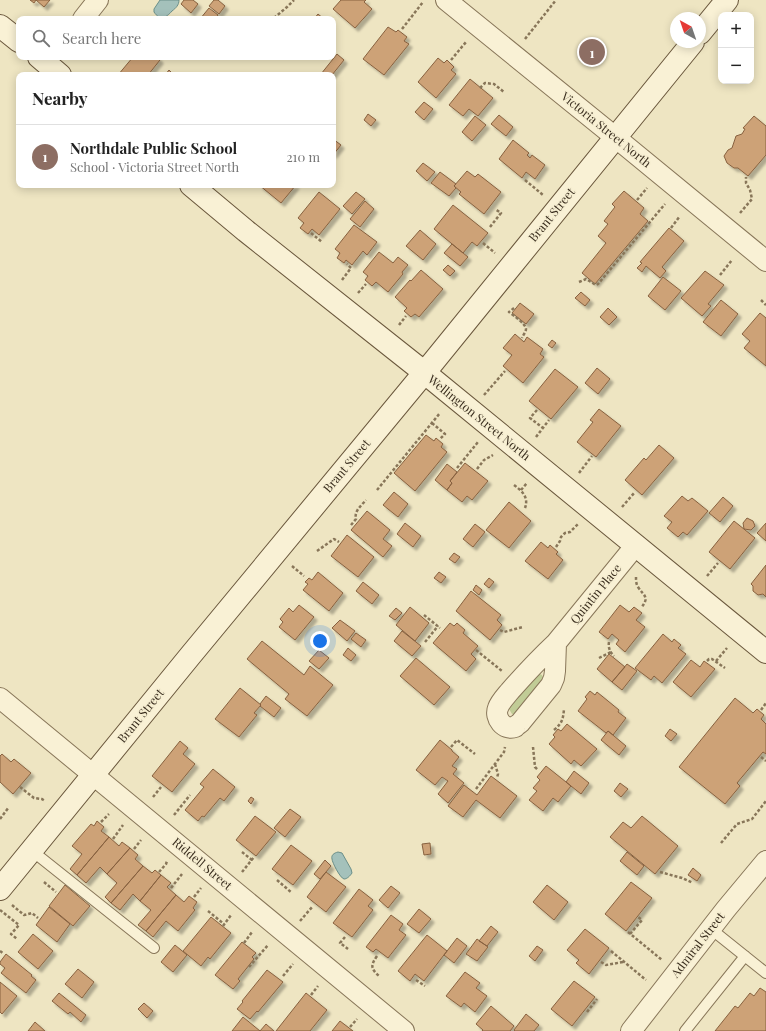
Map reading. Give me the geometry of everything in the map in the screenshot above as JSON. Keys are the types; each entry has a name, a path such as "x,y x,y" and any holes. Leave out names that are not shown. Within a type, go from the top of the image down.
{"street":[{"path":"85,16 98,0"},
{"name":"Victoria Street North","path":"446,0 766,261"},
{"path":"706,25 726,0"},
{"path":"0,26 16,39"},
{"name":"Brant Street","path":"4,895 31,850 424,373 688,48"},
{"name":"Wellington Street North","path":"195,188 246,232 424,373 766,652"},
{"name":"Quintin Place","path":"556,643 636,545"},
{"name":"Riddell Street","path":"0,698 404,1031"},
{"name":"Admiral Street","path":"631,1031 766,860"}],"lane":[{"path":"31,850 154,948"},
{"path":"711,929 766,973"},
{"path":"685,1031 745,956"}],"path":[{"path":"276,16 294,0"},
{"path":"522,43 556,0"},
{"path":"402,29 423,2"},
{"path":"451,60 468,39"},
{"path":"480,88 485,83 494,84 504,92"},
{"path":"740,213 752,199 750,190 746,183 746,177"},
{"path":"525,180 546,197"},
{"path":"637,200 649,186"},
{"path":"579,282 586,280 596,285 598,284 668,200"},
{"path":"490,227 501,214 495,209"},
{"path":"671,228 683,212"},
{"path":"311,233 322,242"},
{"path":"483,243 497,254"},
{"path":"720,275 736,256"},
{"path":"338,285 351,268 347,264"},
{"path":"354,298 366,284"},
{"path":"761,300 766,305"},
{"path":"514,308 509,312 524,325 526,329 522,338"},
{"path":"398,325 406,316"},
{"path":"481,400 505,371"},
{"path":"537,410 530,418 543,428"},
{"path":"377,490 441,412"},
{"path":"532,442 549,420"},
{"path":"432,423 445,434 440,439"},
{"path":"457,468 478,441"},
{"path":"477,469 484,460 496,454"},
{"path":"576,477 592,456"},
{"path":"514,485 526,497 527,503 525,508"},
{"path":"618,511 635,492"},
{"path":"351,525 356,519 356,511 366,500"},
{"path":"556,547 561,537 576,527 579,523"},
{"path":"317,552 334,539 339,542"},
{"path":"703,582 718,562"},
{"path":"636,576 638,587 645,598 645,603 641,608"},
{"path":"424,615 439,627 425,642"},
{"path":"500,630 504,632 522,627"},
{"path":"609,642 608,646 614,656"},
{"path":"716,661 728,646"},
{"path":"476,650 504,672"},
{"path":"599,658 611,652"},
{"path":"707,661 712,659 725,668"},
{"path":"761,710 766,703"},
{"path":"554,730 560,725 563,719 564,709"},
{"path":"451,747 457,740 475,754"},
{"path":"476,789 504,752 507,741"},
{"path":"533,746 535,768 538,770"},
{"path":"761,757 766,761"},
{"path":"495,764 498,774 497,778"},
{"path":"20,787 34,798 42,799 46,802"},
{"path":"149,802 161,787"},
{"path":"171,820 190,795"},
{"path":"721,844 737,824 752,819 766,801"},
{"path":"0,819 8,807"},
{"path":"100,822 114,810"},
{"path":"113,839 123,827 125,820"},
{"path":"134,850 145,836"},
{"path":"239,876 253,858 242,852"},
{"path":"159,872 166,864 168,855"},
{"path":"171,888 186,870"},
{"path":"660,872 682,878 693,883"},
{"path":"277,880 292,893"},
{"path":"194,897 204,884"},
{"path":"4,895 24,915 32,913 38,918"},
{"path":"298,924 313,906"},
{"path":"0,910 18,925 11,934 18,939"},
{"path":"208,911 223,925 232,914"},
{"path":"638,917 642,920 629,933 663,960"},
{"path":"244,942 256,927"},
{"path":"345,937 340,943 348,949"},
{"path":"249,967 272,940"},
{"path":"0,951 4,954"},
{"path":"611,951 647,981"},
{"path":"377,956 372,962 372,967 374,972 379,976"},
{"path":"283,976 296,960"},
{"path":"601,962 606,965 623,962"},
{"path":"416,980 425,986"},
{"path":"310,996 322,981"},
{"path":"587,1012 597,999"},
{"path":"350,1027 358,1018"}],"green space":[{"path":"538,673 542,675 544,679 515,715 512,714 509,707"}],"water":[{"path":"160,0 179,0 176,8 166,16 157,16 154,9"},
{"path":"338,852 342,853 351,869 352,873 345,879 340,876 332,861 332,855"}],"building":[{"path":"36,0 50,0 44,7"},
{"path":"184,0 193,0 198,4 191,13 181,4"},
{"path":"214,0 218,0 225,6 219,14 209,6"},
{"path":"341,0 366,0 364,2 372,9 355,28 333,9"},
{"path":"209,8 218,15 217,16 202,16"},
{"path":"388,27 396,32 398,30 407,37 404,41 409,44 384,75 363,59"},
{"path":"337,54 344,60 334,72 323,72 332,60 336,60"},
{"path":"438,58 444,63 447,60 454,67 451,70 456,74 436,98 418,82"},
{"path":"130,60 160,60 150,72 120,72"},
{"path":"470,79 493,98 478,116 469,109 463,116 449,105"},
{"path":"424,102 433,109 424,120 415,112"},
{"path":"368,114 376,120 371,126 364,120"},
{"path":"499,115 513,127 506,136 491,124"},
{"path":"475,116 486,125 472,141 462,132"},
{"path":"754,116 766,126 766,155 748,176 738,168 734,168 727,163 724,156 728,150 732,148 736,136 742,134 745,129 743,128"},
{"path":"513,140 529,153 527,155 530,158 532,155 545,165 535,179 526,172 522,178 499,159"},
{"path":"336,141 341,145 336,151"},
{"path":"423,163 435,172 427,181 416,171"},
{"path":"467,171 475,177 478,174 501,192 484,214 459,194 461,192 454,186"},
{"path":"440,172 456,184 454,186 456,188 449,196 431,183"},
{"path":"263,188 294,188 281,203"},
{"path":"624,191 644,208 640,214 648,221 595,284 582,273 606,243 598,236 608,224 604,221 615,207 612,204"},
{"path":"319,192 340,209 319,235 312,229 308,234 300,228 304,223 298,218"},
{"path":"356,192 365,199 352,214 343,206"},
{"path":"365,201 374,209 360,227 350,219"},
{"path":"453,205 488,233 477,246 472,242 463,253 434,229"},
{"path":"354,225 377,242 367,255 363,251 352,265 346,260 344,263 337,258 340,253 335,249"},
{"path":"669,228 684,241 662,267 666,271 660,278 646,266 642,272 637,268 642,263 640,262"},
{"path":"420,230 436,244 423,260 406,246"},
{"path":"452,244 468,257 460,266 444,253"},
{"path":"379,252 393,263 398,257 408,265 402,272 403,274 388,292 376,282 372,286 365,280 368,276 363,272"},
{"path":"448,265 455,271 450,276 443,270"},
{"path":"421,270 443,289 419,317 415,314 411,317 404,311 407,308 395,297"},
{"path":"705,271 724,285 708,304 711,306 702,316 681,298"},
{"path":"663,277 681,291 665,310 648,296"},
{"path":"581,292 590,300 585,306 575,298"},
{"path":"721,300 738,314 721,336 703,322"},
{"path":"520,303 534,314 526,324 512,313"},
{"path":"608,308 617,317 609,325 600,317"},
{"path":"760,313 766,318 766,366 744,348 750,341 742,334"},
{"path":"515,334 524,342 527,337 543,349 540,354 544,357 523,383 503,366 512,355 503,348"},
{"path":"552,340 556,343 552,348 548,345"},
{"path":"597,368 610,379 598,394 585,383"},
{"path":"555,369 578,387 551,419 529,401"},
{"path":"599,409 621,426 596,457 577,442 593,422 590,420"},
{"path":"426,435 434,441 436,438 443,444 441,447 447,452 415,491 394,473"},
{"path":"659,445 674,458 642,495 625,480 644,458 646,460"},
{"path":"465,463 488,481 472,500 467,496 462,502 447,490 452,483 450,481"},
{"path":"447,464 457,472 450,481 452,483 447,490 435,480"},
{"path":"394,492 408,504 398,517 383,505"},
{"path":"682,496 688,501 692,498 708,511 687,535 683,532 678,537 667,528 672,522 664,516"},
{"path":"723,497 733,506 720,522 709,513"},
{"path":"509,502 531,521 509,548 486,530"},
{"path":"367,511 390,530 383,539 392,546 383,557 351,530"},
{"path":"747,518 753,521 755,526 751,530 744,529 743,523"},
{"path":"734,521 755,538 730,569 709,552"},
{"path":"405,523 421,536 413,547 397,534"},
{"path":"766,523 766,541 757,533"},
{"path":"475,524 485,532 473,547 463,539"},
{"path":"347,535 374,557 358,577 331,556"},
{"path":"541,542 548,548 550,545 558,552 556,554 563,560 548,579 525,561"},
{"path":"454,553 460,557 455,563 449,559"},
{"path":"766,565 766,597 763,594 758,595 753,591 753,586 751,584"},
{"path":"318,572 343,593 329,611 303,590 308,584 305,582 309,578 312,580"},
{"path":"439,572 446,577 441,583 434,578"},
{"path":"489,578 494,582 489,588 484,584"},
{"path":"363,582 379,595 372,604 356,591"},
{"path":"476,585 482,590 479,595 473,590"},
{"path":"471,591 501,615 497,620 502,625 490,640 456,611"},
{"path":"299,605 314,617 295,640 279,627 283,622 280,619 289,608 293,612"},
{"path":"620,605 629,612 634,607 642,613 636,620 645,627 625,652 616,644 619,640 612,634 608,639 599,632"},
{"path":"410,607 429,623 415,641 396,625"},
{"path":"396,608 402,613 395,620 389,616"},
{"path":"340,620 355,631 347,641 332,628"},
{"path":"450,623 454,626 457,623 465,630 463,633 478,646 471,654 476,659 466,671 433,643"},
{"path":"402,631 421,646 412,656 394,641"},
{"path":"356,633 366,640 361,647 351,639"},
{"path":"663,634 672,642 674,639 681,645 678,648 686,654 662,683 654,676 651,680 635,668"},
{"path":"262,641 304,675 310,666 333,685 307,716 285,699 289,694 247,659"},
{"path":"348,648 356,655 351,661 343,655"},
{"path":"319,650 329,658 319,669 309,661"},
{"path":"609,654 625,667 612,682 597,669"},
{"path":"416,658 450,687 434,705 400,676"},
{"path":"691,660 700,667 704,661 715,669 691,697 673,682"},
{"path":"627,664 637,671 622,690 612,682"},
{"path":"240,688 261,705 254,713 257,715 239,737 215,719"},
{"path":"590,691 595,695 597,692 619,710 618,712 626,718 613,735 608,731 606,733 578,711 587,699 585,697"},
{"path":"266,696 281,708 274,717 260,706"},
{"path":"735,698 753,713 757,709 764,715 761,719 766,724 766,754 763,752 737,783 740,786 725,804 679,767"},
{"path":"567,724 597,749 581,766 574,760 571,764 549,744 555,737 553,735 558,729 561,731"},
{"path":"670,729 677,734 671,741 665,736"},
{"path":"608,731 626,746 619,755 601,740"},
{"path":"440,740 459,757 452,766 457,769 453,774 464,783 448,803 438,794 448,781 442,777 435,785 416,770"},
{"path":"180,741 188,748 183,754 195,764 172,792 152,776"},
{"path":"2,754 11,762 14,759 31,773 13,794 0,782 0,756"},
{"path":"546,766 571,786 558,802 553,798 543,811 529,800 537,791 533,788 540,780 537,777"},
{"path":"213,769 235,787 224,801 220,798 204,817 202,816 198,821 185,810 204,787 200,784"},
{"path":"574,771 589,783 581,794 566,782"},
{"path":"491,776 517,796 500,818 476,800 463,817 448,806 464,785 477,795"},
{"path":"620,783 628,789 621,797 614,791"},
{"path":"251,797 254,799 251,804 248,801"},
{"path":"290,809 301,817 285,837 274,828"},
{"path":"255,816 276,832 256,856 236,840"},
{"path":"642,816 678,846 655,874 610,837 623,822 631,828"},
{"path":"97,821 104,827 101,831 109,837 77,875 70,869 82,854 72,846 91,824 94,826"},
{"path":"109,837 119,846 122,842 130,848 107,874 100,867 86,883 77,875"},
{"path":"430,843 431,854 424,855 422,844"},
{"path":"291,845 312,861 293,885 272,869"},
{"path":"130,848 138,855 135,859 143,866 111,903 105,897 117,883 107,874"},
{"path":"627,852 644,866 637,875 620,861"},
{"path":"325,860 331,866 320,879 314,874"},
{"path":"143,866 152,873 155,870 161,875 140,901 133,894 120,910 111,903"},
{"path":"693,868 701,875 697,881 688,875"},
{"path":"326,872 346,887 326,912 307,897"},
{"path":"161,875 171,883 167,887 176,895 146,931 138,925 151,910 140,901"},
{"path":"631,882 652,898 626,931 605,914"},
{"path":"65,885 90,906 73,926 49,906"},
{"path":"547,885 568,902 554,920 533,902"},
{"path":"391,886 400,893 388,908 379,900"},
{"path":"359,889 373,900 368,906 373,910 352,937 333,923"},
{"path":"176,895 184,902 189,896 197,902 193,908 195,910 178,931 166,921 153,937 146,931"},
{"path":"49,907 70,924 57,942 36,925"},
{"path":"419,909 431,919 419,933 407,924"},
{"path":"391,915 403,924 399,930 406,935 388,958 376,949 373,952 366,947"},
{"path":"211,917 231,933 210,959 208,957 201,966 183,951"},
{"path":"491,926 498,932 487,946 479,941"},
{"path":"585,929 609,948 589,974 576,963 579,960 567,950"},
{"path":"33,934 53,951 38,969 18,952"},
{"path":"427,935 447,951 424,981 415,974 410,981 398,971"},
{"path":"457,938 467,946 454,963 444,955"},
{"path":"477,939 488,947 477,961 466,954"},
{"path":"242,942 256,953 252,957 254,959 238,979 240,981 233,989 215,975"},
{"path":"175,945 187,955 173,972 161,962"},
{"path":"537,946 543,950 535,961 529,956"},
{"path":"6,954 36,980 26,993 1,973 5,968 0,964 0,962"},
{"path":"78,969 94,982 82,998 65,984"},
{"path":"267,970 283,982 258,1012 257,1011 250,1019 237,1009"},
{"path":"465,972 480,983 476,988 487,996 475,1012 464,1003 461,1007 446,996"},
{"path":"574,981 595,997 572,1026 551,1009"},
{"path":"0,982 17,996 2,1014 0,1012"},
{"path":"760,988 766,992 766,1031 715,1031 735,1006 738,1008 750,993 754,996"},
{"path":"59,993 86,1015 81,1022 70,1012 68,1014 52,1001"},
{"path":"306,993 327,1010 310,1031 276,1031"},
{"path":"144,1003 153,1011 147,1018 138,1009"},
{"path":"491,1006 514,1026 510,1031 482,1031 483,1030 476,1024"},
{"path":"526,1014 539,1025 534,1031 515,1031 514,1030"},
{"path":"243,1017 260,1031 232,1031"},
{"path":"340,1021 353,1031 332,1031"},
{"path":"35,1022 45,1031 28,1031"},
{"path":"266,1024 274,1031 260,1031"}],"place":[{"name":"Northdale Public School","path":"592,52"}]}
